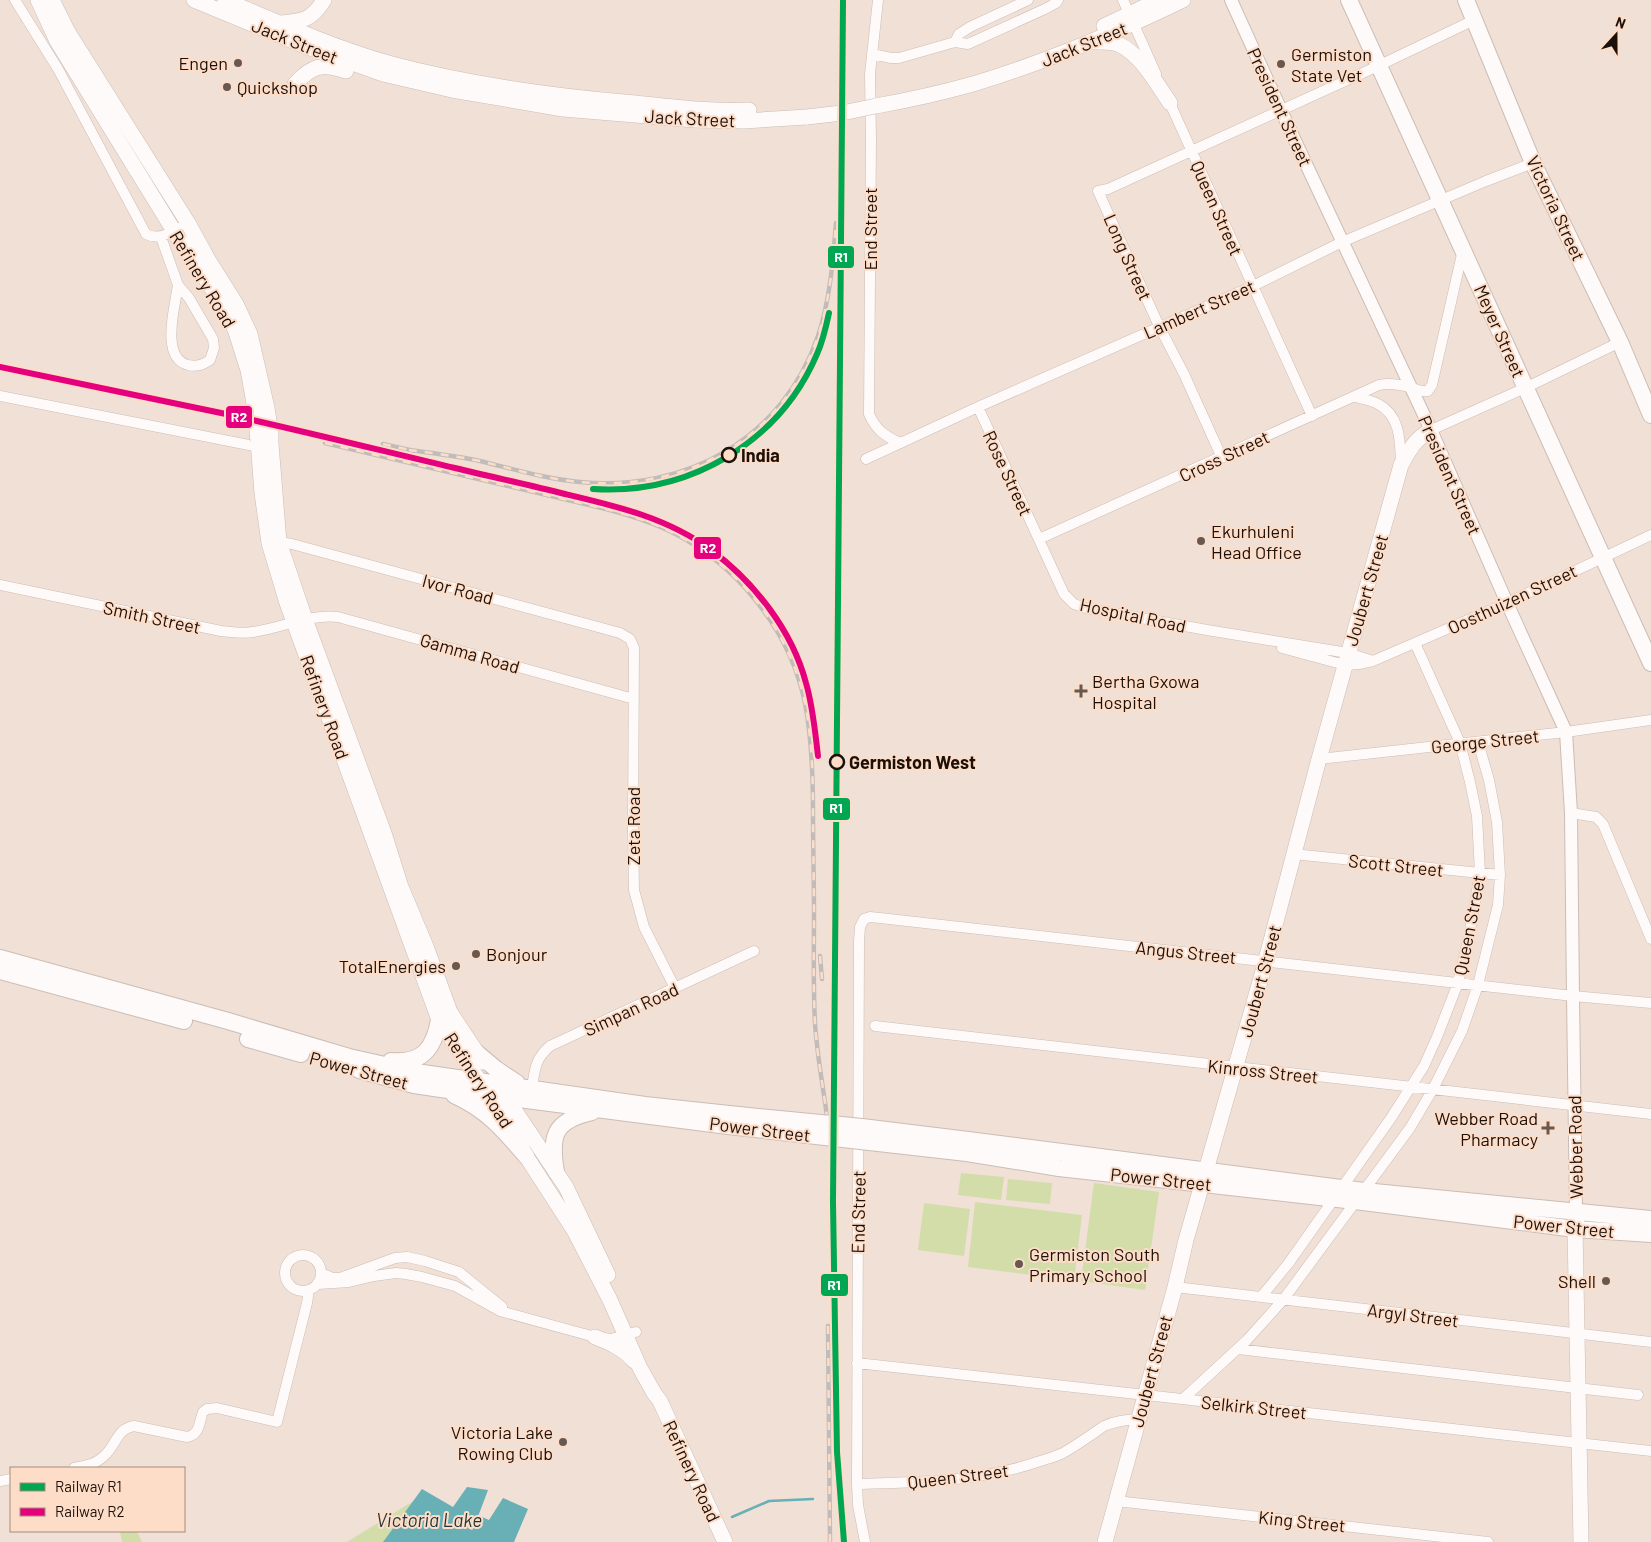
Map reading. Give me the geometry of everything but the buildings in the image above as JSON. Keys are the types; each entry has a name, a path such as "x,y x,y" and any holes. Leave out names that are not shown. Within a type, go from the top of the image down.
{"main road":[{"name":"Refinery Road","path":"38,0 57,41 168,234 213,290 235,329 244,337"},
{"name":"Refinery Road","path":"52,0 68,32 188,223 236,304 244,337 248,370 261,408 265,446 262,493 274,542 299,620 378,834 439,1020 480,1081"},
{"name":"Jack Street","path":"194,0 310,48 383,74 511,101 563,109 695,120 806,112 842,113 1023,59 1087,34 1159,0"},
{"name":"Jack Street","path":"226,0 314,38 388,63 472,82 565,98 697,109 744,116"},
{"path":"279,23 300,21 310,17 318,10 324,0"},
{"name":"Jack Street","path":"875,102 925,96 1026,67 1090,42 1129,13 1183,0"},
{"name":"Meyer Street","path":"1349,0 1651,663"},
{"name":"Victoria Street","path":"1466,0 1533,163 1620,342 1651,415"},
{"path":"1090,42 1118,44 1129,51 1141,62 1170,103"},
{"path":"295,84 309,71 319,66 326,66 373,80 414,81"},
{"name":"Joubert Street","path":"1104,1542 1401,465 1419,437 1431,430"},
{"name":"Refinery Road","path":"378,834 427,949 450,1012 477,1054 493,1089 519,1128 556,1172 572,1199 631,1334 640,1368 660,1401 725,1542"},
{"name":"Power Street","path":"0,958 320,1060 414,1085 441,1089 493,1089 528,1092 645,1105 728,1120"},
{"name":"Power Street","path":"0,971 119,997 349,1057 416,1072 480,1081 506,1098 528,1092 599,1110 728,1120 862,1127 967,1147 1338,1193 1575,1229 1651,1234"},
{"path":"349,1057 401,1062 416,1059 428,1049 436,1036 439,1020"},
{"path":"477,1054 528,1092"},
{"path":"441,1089 472,1103 491,1117 526,1156"},
{"name":"Refinery Road","path":"506,1098 519,1128 526,1156 575,1232 610,1300 649,1364 659,1391 660,1401"},
{"path":"556,1172 553,1143 560,1128 570,1119 599,1110"},
{"name":"Power Street","path":"1360,1196 1651,1219"},
{"name":"Webber Road","path":"1576,1212 1581,1542"},
{"path":"595,1337 607,1329 609,1325 611,1314 610,1300"},
{"path":"595,1337 611,1343 622,1350 640,1368"}],"street":[{"path":"14,0 63,78 146,234 152,237 168,234 188,223"},
{"name":"End Street","path":"878,0 870,74 869,414 876,428 900,443"},
{"path":"956,42 959,34 970,27 1028,0"},
{"path":"872,54 898,58 956,42 968,44 1047,8 1058,0"},
{"name":"President Street","path":"1231,0 1431,430 1566,732 1571,813"},
{"name":"Queen Street","path":"1129,13 1312,416"},
{"path":"1192,151 1474,20"},
{"name":"Long Street","path":"1192,151 1102,192 1159,326 1184,374 1222,458"},
{"name":"Lambert Street","path":"866,460 978,407 1253,286 1342,242 1533,163"},
{"path":"168,234 178,286 172,333 172,350 178,361 199,366 210,360 214,348 213,338 189,298 178,286"},
{"path":"1411,387 1424,392 1428,391 1432,385 1463,249"},
{"path":"1431,430 1525,388 1620,342"},
{"name":"Cross Street","path":"1039,540 1385,384 1411,387"},
{"path":"0,396 265,446"},
{"path":"1355,397 1377,403 1388,410 1395,421 1399,434 1401,465"},
{"name":"Rose Street","path":"978,407 1039,540"},
{"name":"Oosthuizen Street","path":"1347,659 1373,661 1507,603 1602,557 1651,536"},
{"name":"Hospital Road","path":"1039,540 1064,594 1074,604 1086,608 1207,630 1347,659"},
{"name":"Ivor Road","path":"274,542 620,634 630,639 633,644 634,655"},
{"name":"Smith Street","path":"0,585 237,633 254,632 299,620"},
{"name":"Gamma Road","path":"299,620 332,616 356,621 634,699"},
{"name":"Queen Street","path":"1261,1297 1288,1264 1392,1118 1424,1066 1458,983 1470,936 1480,873 1477,816 1460,744 1415,644"},
{"name":"Zeta Road","path":"634,655 634,890 644,927 676,988"},
{"name":"George Street","path":"1319,758 1566,732 1651,720"},
{"name":"Queen Street","path":"1183,1399 1238,1349 1283,1300 1410,1128 1433,1089 1462,1030 1478,985 1498,905 1500,875 1497,822 1489,780 1478,742"},
{"path":"1571,813 1596,817 1603,824 1651,939"},
{"name":"Webber Road","path":"1571,813 1576,1212"},
{"name":"Scott Street","path":"1294,854 1500,875"},
{"name":"End Street","path":"865,1542 856,1484 860,940 862,922 870,917"},
{"name":"Angus Street","path":"870,917 1572,996 1651,1003"},
{"name":"Simpan Road","path":"528,1092 538,1060 541,1054 550,1046 754,951"},
{"name":"Kinross Street","path":"874,1026 1651,1114"},
{"path":"318,1284 321,1273 318,1262 309,1256 298,1256 290,1261 286,1270 288,1282 297,1289 309,1290 318,1284 348,1282 396,1273 422,1277 455,1286 500,1311 595,1337 612,1339 631,1334"},
{"path":"321,1273 340,1278 395,1258 407,1257 426,1260 459,1272 512,1314"},
{"path":"442,1282 446,1267"},
{"name":"Argyl Street","path":"1175,1286 1577,1335 1651,1342"},
{"path":"78,1467 92,1464 99,1460 111,1448 122,1431 134,1426 192,1436 196,1434 203,1412 212,1408 278,1422 308,1303 309,1290"},
{"path":"1238,1349 1638,1394"},
{"name":"Selkirk Street","path":"857,1363 1651,1451"},
{"name":"Queen Street","path":"856,1484 952,1480 980,1477 1013,1470 1062,1453 1104,1426 1119,1420 1138,1419"},
{"name":"King Street","path":"1116,1500 1488,1542"}],"green space":[{"path":"961,1173 1004,1177 1001,1200 958,1195"},
{"path":"1008,1179 1052,1183 1050,1204 1006,1200"},
{"path":"1094,1183 1159,1192 1145,1290 1081,1281"},
{"path":"975,1202 1082,1215 1074,1280 968,1267"},
{"path":"924,1203 970,1209 964,1256 918,1250"},
{"path":"415,1500 383,1542 347,1542"},
{"path":"120,1532 137,1532 142,1542 122,1542"}],"water":[{"name":"Victoria Lake","path":"467,1487 488,1490 479,1514 468,1528 472,1530 482,1517 489,1520 503,1498 528,1509 514,1542 383,1542 422,1489 453,1507"}],"waterway":[{"path":"732,1517 769,1501 813,1499"}],"railway":[{"path":"409,450 471,459 567,481 619,483 657,478 693,467 726,451 755,430 781,404 802,372 822,322 832,266 836,223"},
{"path":"0,367 227,414 334,440"},
{"path":"325,443 606,509 649,522 689,542 713,558 735,577 755,599 772,623 786,648 797,675 805,703 811,744 815,1023 828,1124"},
{"path":"383,444 414,451"},
{"path":"820,956 822,979"},
{"path":"828,1326 830,1542"}],"rail line":[{"name":"R1","path":"843,0 833,1202 837,1452 844,1542"},
{"name":"R1","path":"593,489 629,489 663,483 696,472 727,457 755,437 779,413 800,386 819,349 829,313"},
{"name":"R2","path":"0,367 255,420 603,503 641,514 677,529 711,550 727,563 756,592 781,626 800,663 806,683 812,710 818,756"}],"place":[{"name":"Engen","path":"238,63"},
{"name":"Germiston State Vet","path":"1281,64"},
{"name":"Quickshop","path":"227,87"},
{"name":"India","path":"729,455"},
{"name":"Ekurhuleni Head Office","path":"1201,541"},
{"name":"Bertha Gxowa Hospital","path":"1081,691"},
{"name":"Germiston West","path":"837,762"},
{"name":"Bonjour","path":"476,954"},
{"name":"TotalEnergies","path":"456,966"},
{"name":"Webber Road Pharmacy","path":"1548,1128"},
{"name":"Germiston South Primary School","path":"1019,1264"},
{"name":"Shell","path":"1606,1281"},
{"name":"Victoria Lake Rowing Club","path":"563,1442"}]}
